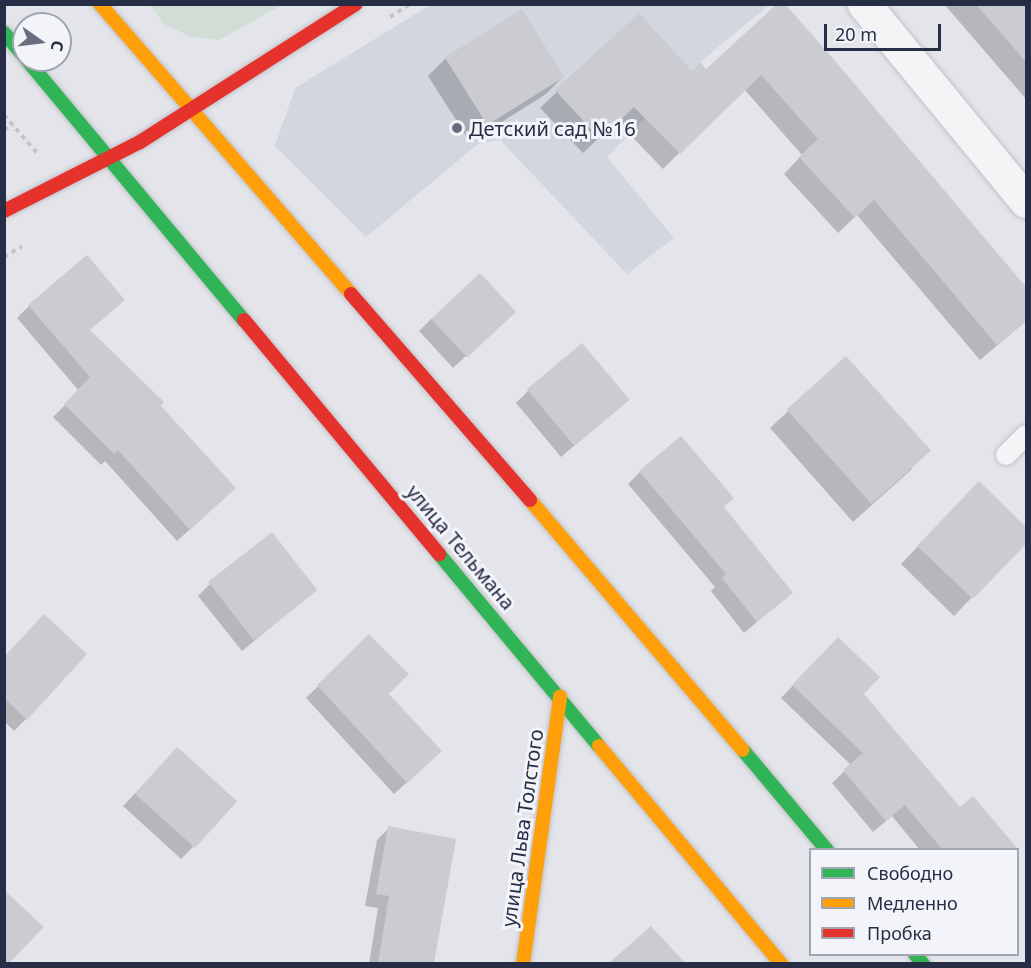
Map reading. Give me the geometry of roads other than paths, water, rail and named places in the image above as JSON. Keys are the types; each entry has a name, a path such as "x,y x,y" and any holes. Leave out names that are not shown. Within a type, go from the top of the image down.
{"main road":[{"path":"100,4 632,618 826,848"},
{"path":"4,211 109,157 190,109 356,4"},
{"name":"улица Тельмана","path":"37,72 782,963"},
{"name":"улица Льва Толстого","path":"523,963 560,697"}],"street":[{"path":"864,4 1026,201"}],"lane":[{"path":"1005,455 1026,435"}],"place":[{"name":"Детский сад №16","path":"457,128"}]}
